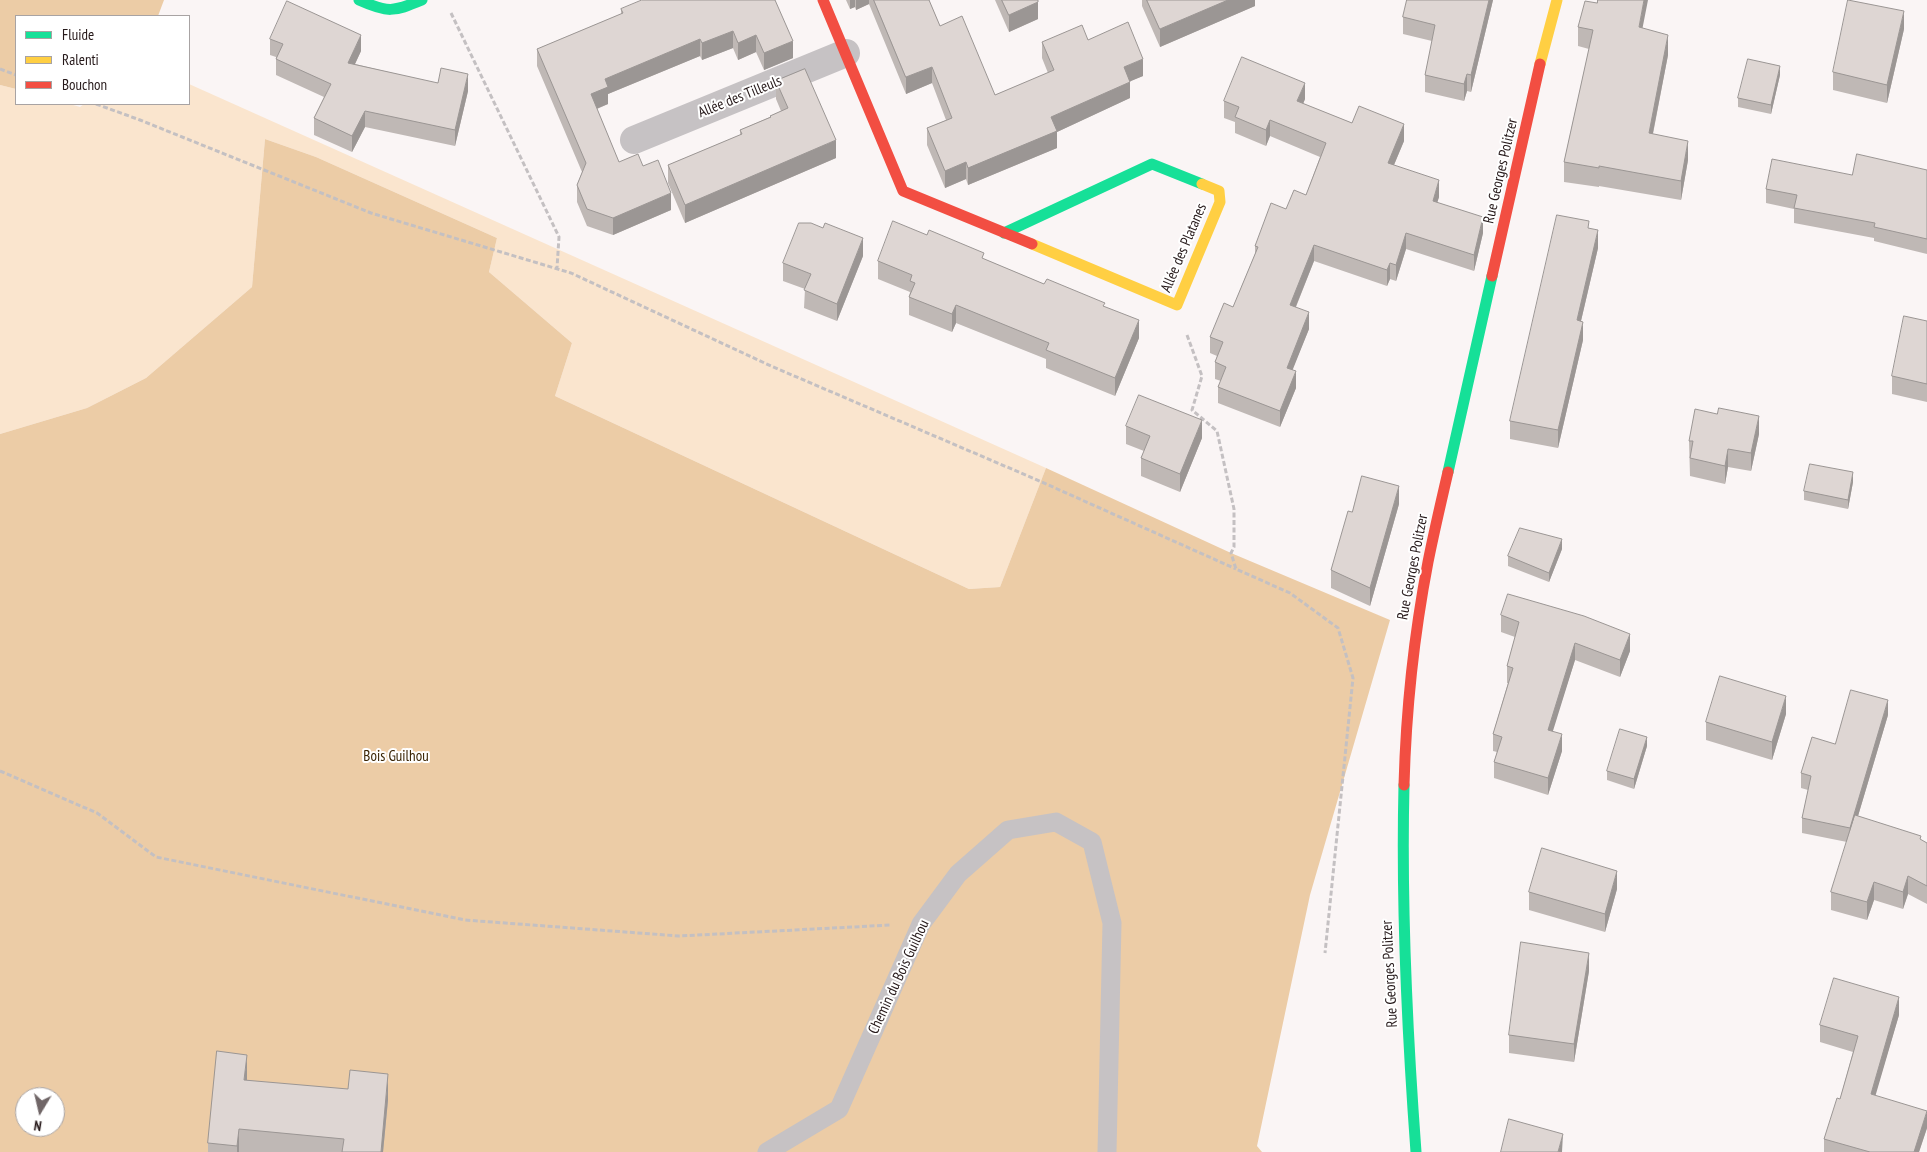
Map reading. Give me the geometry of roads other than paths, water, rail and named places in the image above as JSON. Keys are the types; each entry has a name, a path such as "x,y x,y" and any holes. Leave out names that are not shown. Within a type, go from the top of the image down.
{"street":[{"path":"359,0 378,10 392,12 422,0"},
{"name":"Allée des Platanes","path":"823,0 903,191 1176,305 1220,202 1219,191 1152,164 1004,233"},
{"name":"Rue Georges Politzer","path":"1416,1152 1408,1038 1401,876 1402,802 1417,620 1430,552 1542,55 1557,0"},
{"name":"Allée des Tilleuls","path":"634,140 846,53"}],"lane":[{"name":"Chemin du Bois Guilhou","path":"767,1152 839,1109 921,924 958,874 1008,830 1056,822 1092,842 1112,923 1107,1152"}],"park label":[{"name":"Bois Guilhou","path":"396,757"}]}
